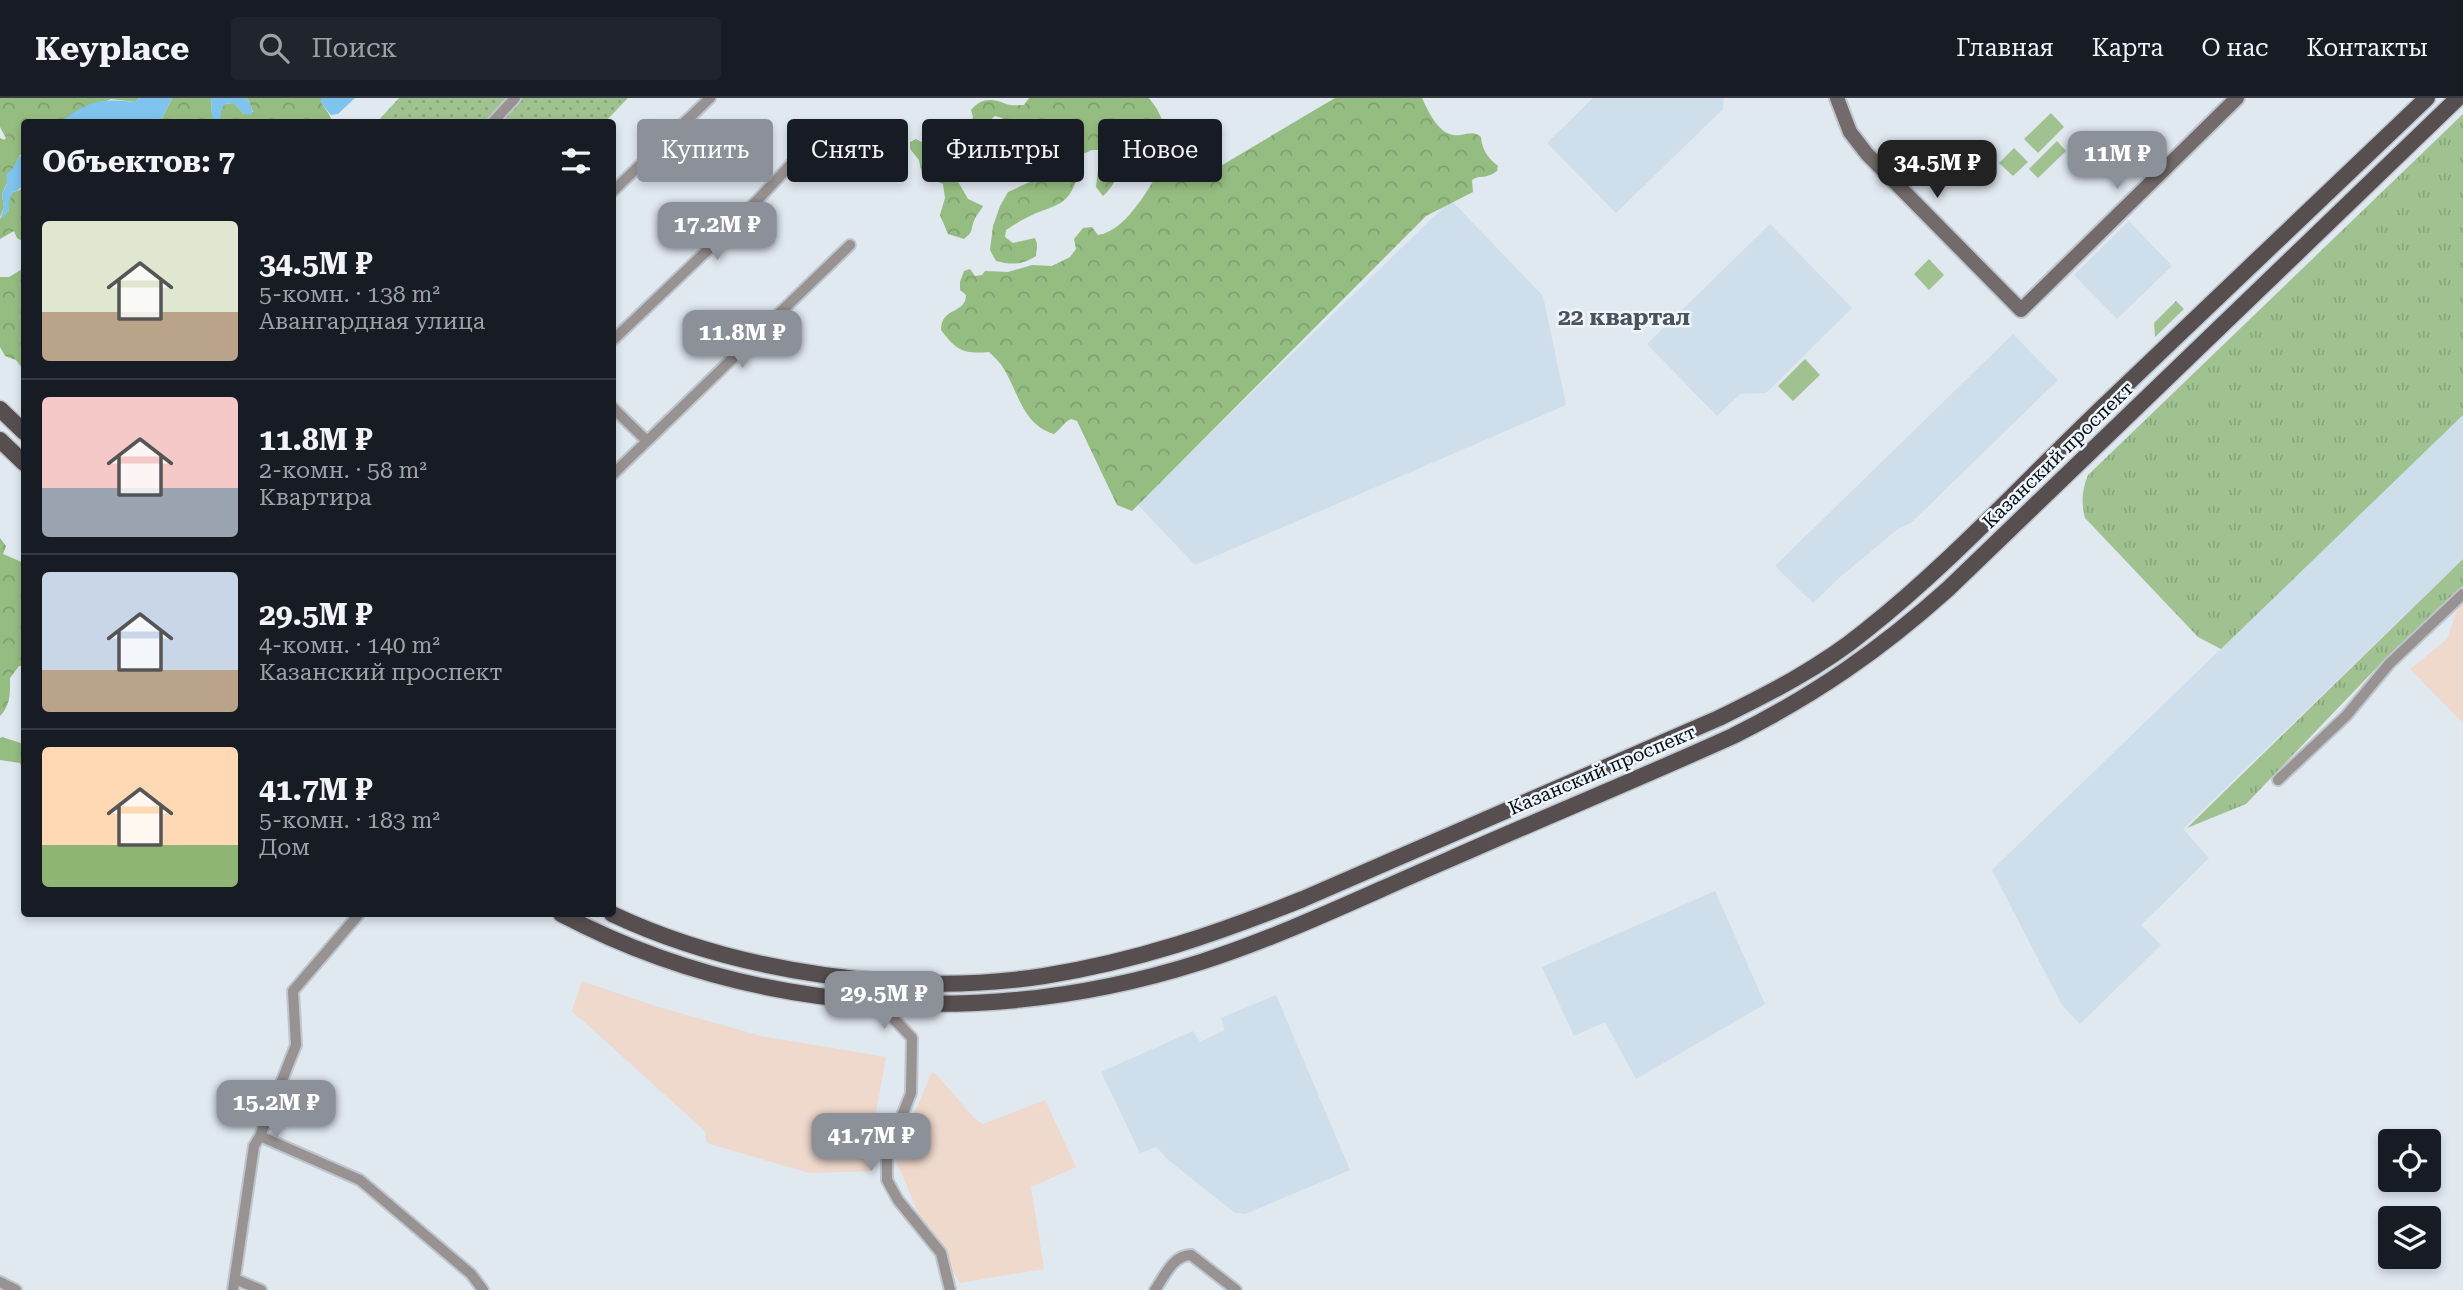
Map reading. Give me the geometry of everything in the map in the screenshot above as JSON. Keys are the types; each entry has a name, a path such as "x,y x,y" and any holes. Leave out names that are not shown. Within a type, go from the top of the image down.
{"main road":[{"name":"Казанский проспект","path":"616,916 681,941 778,967 825,975 928,982 1042,976 1137,957 1198,940 1303,899 1720,718 1779,688 1863,633 1947,560 2109,401 2427,98"},
{"name":"Казанский проспект","path":"568,917 670,961 717,974 817,996 928,1004 991,1003 1059,995 1154,976 1201,962 1298,925 1733,736 1830,683 1879,647 1948,589 2458,98"},
{"path":"0,409 21,429"},
{"path":"0,440 21,460"},
{"path":"1482,822 1495,824 1497,831 1489,842"}],"street":[{"path":"496,119 515,98"},
{"path":"616,188 710,98"},
{"path":"1837,98 1850,132 1867,154 2021,310 2237,98"},
{"path":"616,337 735,224 787,169"},
{"path":"616,471 850,245"},
{"path":"616,411 646,441"},
{"path":"2278,780 2346,716 2389,664 2463,594"},
{"path":"261,1290 234,1284 254,1146 296,1045 293,991 356,917"},
{"path":"878,1002 912,1038 911,1093 887,1154 887,1180 898,1200 941,1253 950,1290"},
{"path":"260,1136 360,1180 471,1274 483,1290"},
{"path":"1155,1290 1175,1261 1185,1255 1191,1255 1236,1290"},
{"path":"1,1285 16,1290"}],"shaded area":[{"path":"1593,98 1724,98 1723,109 1616,213 1547,143"},
{"path":"1451,200 1543,296 1566,405 1195,565 1137,504"},
{"path":"2129,221 2172,266 2117,319 2074,275"},
{"path":"1770,224 1852,308 1766,393 1740,394 1717,416 1647,344"},
{"path":"2013,334 2058,380 1911,523 1899,528 1813,603 1775,566"},
{"path":"2463,415 2463,559 2183,829 2209,858 2141,925 2161,945 2080,1024 2062,1005 1992,870"},
{"path":"2463,602 2463,723 2410,669 2447,639 2459,605"},
{"path":"1715,891 1765,1004 1636,1079 1605,1022 1574,1036 1542,967"},
{"path":"582,981 652,1005 761,1036 886,1057 871,1141 871,1171 809,1173 707,1143 705,1131 572,1011"},
{"path":"1276,995 1350,1170 1245,1214 1235,1213 1167,1159 1157,1147 1140,1153 1101,1072 1193,1031 1200,1042 1225,1030 1221,1018"},
{"path":"932,1072 975,1119 983,1124 1045,1100 1076,1167 1031,1187 1044,1269 960,1283 925,1228 895,1158"}],"green space":[{"path":"0,98 139,98 135,102 111,99 68,119 21,119 21,154 2,194 4,207 0,217 0,138 6,138 0,127"},
{"path":"172,98 211,98 212,116 221,110 224,104 234,103 244,114 253,112 246,98 321,98 331,119 158,119 162,118"},
{"path":"399,98 628,98 608,119 380,119"},
{"path":"1029,98 1149,98 1162,119 1098,119 1098,150 1084,154 1084,119 1003,119 995,116 991,119 972,119 971,110 987,100 1024,105"},
{"path":"1335,98 1422,98 1441,129 1453,135 1478,135 1486,153 1498,166 1493,174 1472,180 1473,192 1426,216 1132,511 1117,505 1077,421 1071,419 1054,434 1035,424 1023,408 1004,369 989,352 961,350 941,330 945,318 965,301 966,295 960,290 964,271 970,269 975,276 982,275 985,271 1008,272 1032,265 1052,266 1070,257 1076,249 1074,239 1083,228 1092,227 1098,235 1109,231 1130,214 1152,182 1222,182 1222,165"},
{"path":"2051,113 2064,127 2038,153 2024,139"},
{"path":"2463,114 2463,415 2221,649 2198,637 2085,518 2083,496 2088,475"},
{"path":"916,139 922,142 922,175 919,160 910,149 910,142"},
{"path":"2057,141 2066,151 2038,178 2029,169"},
{"path":"2014,148 2028,162 2013,176 1999,163"},
{"path":"1098,170 1098,182 1114,182 1103,196 1096,187"},
{"path":"938,182 958,182 968,199 983,206 971,232 964,239 948,234 940,215 945,198 943,184"},
{"path":"1030,182 1076,182 1064,201 1006,230 1005,237 1013,243 1035,238 1037,244 1036,256 1017,263 996,261 990,250 993,226 1008,192"},
{"path":"20,190 21,240 14,231 0,239 0,219 9,210 9,198 13,192"},
{"path":"1929,259 1944,275 1929,290 1914,274"},
{"path":"21,270 21,367 16,360 5,356 0,347 0,277 9,277"},
{"path":"2176,301 2184,309 2155,337 2154,323"},
{"path":"1805,359 1820,375 1793,401 1778,386"},
{"path":"0,538 6,546 3,554 21,562 21,666 10,678 8,703 0,716"},
{"path":"2463,559 2463,586 2384,660 2246,804 2187,828"},
{"path":"0,738 21,743 21,766 20,763 0,760"}],"water":[{"path":"139,98 172,98 162,118 158,119 65,119 79,109 95,103 113,100 135,102"},
{"path":"211,98 246,98 251,106 251,115 244,114 234,103 225,104 218,119 212,116"},
{"path":"321,98 355,98 338,114 331,115 321,103"},
{"path":"21,155 21,187 13,192 9,210 0,219 4,207 2,194 7,184 6,174"}],"district":[{"name":"22 квартал","path":"1624,317"}]}
